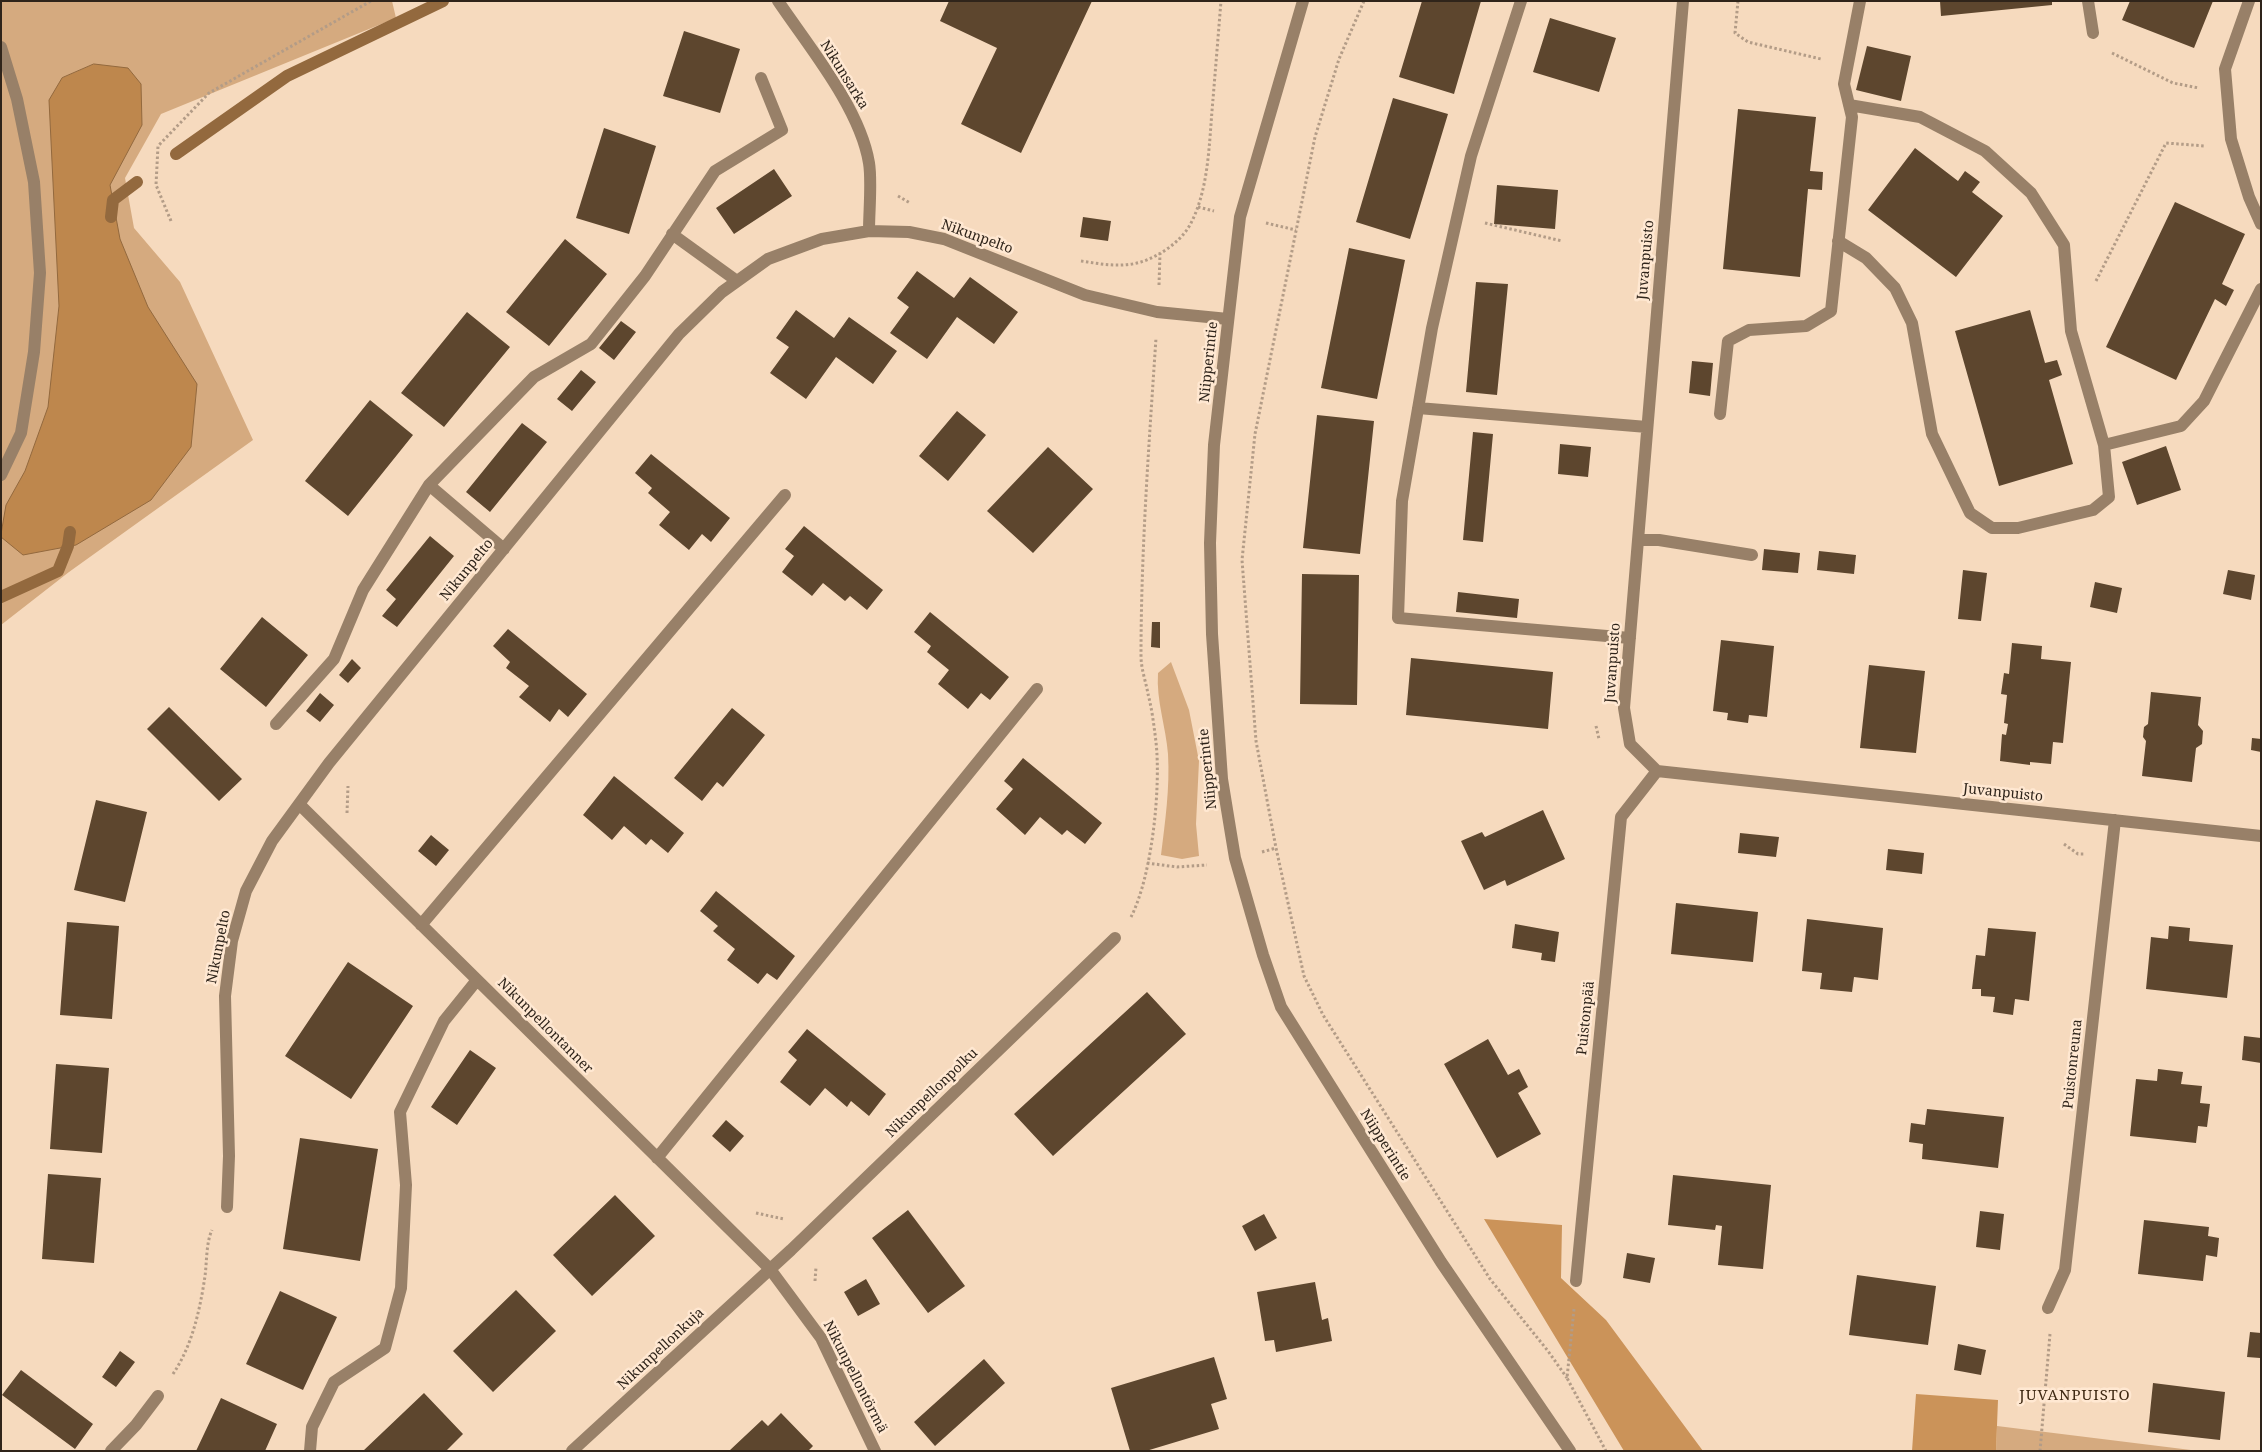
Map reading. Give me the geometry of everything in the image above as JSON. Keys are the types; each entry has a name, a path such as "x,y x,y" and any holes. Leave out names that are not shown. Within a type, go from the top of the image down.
{"street":[{"name":"Nikunsarka","path":"778,1 847,103 862,137 869,163 869,231"},
{"name":"Niipperintie","path":"1304,1 1240,217 1214,445 1210,543 1212,634 1222,779 1235,858 1263,955 1281,1007 1441,1262 1570,1451"},
{"path":"1521,1 1471,156 1432,328 1402,501 1398,618 1630,638"},
{"name":"Juvanpuisto","path":"1684,1 1624,708 1630,744 1657,771 2261,836"},
{"path":"1720,414 1728,340 1749,330 1806,326 1830,311 1852,118 1844,84 1860,1"},
{"path":"2088,1 2092,33"},
{"path":"2249,1 2225,69 2231,139 2249,197 2261,224"},
{"path":"1,47 17,99 34,182 40,273 34,352 21,433 1,476"},
{"path":"276,724 334,659 363,590 429,485 534,377 591,344 645,276 715,171 782,130 761,78"},
{"path":"1838,241 1866,258 1895,288 1912,323 1932,434 1970,513 1992,528 2018,528 2092,510 2108,497 2104,445 2072,331 2064,245 2031,193 1985,151 1920,118 1849,105"},
{"name":"Nikunpelto","path":"228,1207 229,1156 225,996 232,941 246,891 272,841 329,763 679,334 722,292 768,259 812,242 869,231 909,232 944,239 1084,295 1157,312 1228,319"},
{"path":"672,234 736,281"},
{"path":"2104,445 2181,426 2204,401 2261,289"},
{"path":"1418,408 1647,427"},
{"path":"429,485 504,548"},
{"path":"421,925 786,495"},
{"path":"1638,540 1659,540 1752,555"},
{"path":"657,1158 1037,689"},
{"name":"Puistonpää","path":"1576,1281 1621,818 1657,771"},
{"name":"Nikunpellontanner","path":"299,804 770,1269"},
{"name":"Puistonreuna","path":"2048,1308 2065,1270 2115,820"},
{"name":"Nikunpellonpolku","path":"770,1269 1115,938"},
{"path":"310,1451 312,1427 334,1382 386,1348 401,1288 406,1185 400,1112 444,1021 477,980"},
{"name":"Nikunpellonkuja","path":"572,1451 770,1269"},
{"name":"Nikunpellontörmä","path":"770,1269 821,1338 875,1451"},
{"path":"111,1451 136,1425 158,1396"}],"path":[{"path":"171,221 156,184 158,146 209,93 371,1"},
{"path":"1072,260 1118,266 1141,262 1160,253 1177,241 1186,230 1198,207 1208,157 1221,1"},
{"path":"1364,1 1339,59 1315,137 1255,434 1242,560 1256,741 1276,848 1304,976 1323,1014 1490,1279 1548,1351 1567,1378 1606,1451"},
{"path":"1738,1 1735,33 1748,42 1848,65"},
{"path":"2092,33 2111,52 2173,83 2227,94"},
{"path":"2093,288 2166,143 2234,148"},
{"path":"869,199 881,198 894,193 918,208"},
{"path":"1457,216 1562,241"},
{"path":"1115,938 1128,922 1137,904 1147,863 1159,772 1156,742 1141,659 1147,462 1160,253"},
{"path":"1596,725 1599,740"},
{"path":"2058,841 2078,854 2111,857"},
{"path":"158,1396 180,1364 193,1332 204,1281 210,1232 228,1207"},
{"path":"1567,1378 1576,1281"},
{"path":"2040,1451 2050,1344 2048,1308"}],"shaded area":[{"path":"1,1 392,1 396,18 161,114 125,178 134,228 180,282 253,440 69,572 1,625"},
{"path":"94,64 128,68 141,84 142,125 110,185 120,239 148,307 197,384 191,447 151,500 76,545 23,555 1,537 1,534 6,505 25,471 48,407 59,306 49,100 62,78"},
{"path":"1171,662 1189,710 1199,761 1196,824 1199,856 1182,859 1161,855 1167,805 1168,754 1158,693 1158,673"},
{"path":"1484,1219 1562,1225 1561,1278 1606,1320 1703,1451 1624,1451"},
{"path":"1916,1394 1998,1400 1996,1451 1912,1451"},
{"name":"Juvanpuisto","path":"1997,1426 2199,1451 1996,1451"}],"building":[{"path":"949,1 1092,1 1021,153 961,124 997,48 940,21"},
{"path":"1422,1 1481,1 1454,94 1399,77"},
{"path":"1940,1 2052,1 2052,5 1941,16"},
{"path":"2130,1 2213,1 2194,48 2122,20"},
{"path":"1550,18 1616,38 1599,92 1533,72"},
{"path":"684,31 740,49 720,113 663,96"},
{"path":"1867,46 1911,56 1901,101 1856,90"},
{"path":"1393,98 1448,114 1410,239 1356,222"},
{"path":"1738,109 1816,117 1810,171 1823,172 1822,190 1808,189 1800,277 1723,269"},
{"path":"604,128 656,146 629,234 576,218"},
{"path":"1915,148 1958,181 1965,171 1980,182 1972,192 2003,216 1956,277 1868,210"},
{"path":"774,169 792,196 734,234 716,208"},
{"path":"1497,185 1558,190 1555,229 1494,224"},
{"path":"2175,202 2245,234 2222,284 2234,290 2226,306 2215,299 2176,380 2106,347"},
{"path":"1083,217 1111,221 1108,241 1080,237"},
{"path":"565,239 607,274 549,346 506,312"},
{"path":"1349,248 1405,260 1377,399 1321,388"},
{"path":"917,271 954,298 970,277 1018,312 994,344 957,317 927,359 890,333 909,307 897,298"},
{"path":"1476,282 1508,284 1497,395 1466,392"},
{"path":"796,310 834,338 849,317 897,351 873,384 836,357 806,399 770,373 789,347 776,338"},
{"path":"2030,310 2045,363 2057,360 2062,375 2049,380 2073,464 1999,486 1955,331"},
{"path":"467,312 510,347 444,427 401,393"},
{"path":"621,321 636,332 614,360 599,348"},
{"path":"1692,361 1713,363 1710,396 1689,393"},
{"path":"581,370 596,382 572,411 557,399"},
{"path":"370,400 413,435 348,516 305,481"},
{"path":"957,411 986,435 948,481 919,456"},
{"path":"1317,415 1374,421 1360,554 1303,548"},
{"path":"522,423 547,442 490,512 466,492"},
{"path":"1473,432 1493,434 1483,542 1463,540"},
{"path":"1560,444 1591,447 1588,477 1558,474"},
{"path":"2166,446 2181,490 2137,505 2122,462"},
{"path":"1048,447 1093,489 1033,553 987,511"},
{"path":"651,454 730,518 711,542 702,534 689,550 659,525 670,512 648,493 652,488 635,473"},
{"path":"804,526 883,590 867,610 850,596 845,601 823,583 812,596 782,572 794,556 785,549"},
{"path":"430,536 454,556 397,627 382,616 396,599 386,590"},
{"path":"1764,549 1800,553 1798,573 1762,570"},
{"path":"1819,551 1856,555 1854,574 1817,570"},
{"path":"1963,570 1987,573 1981,621 1958,619"},
{"path":"2228,570 2255,575 2251,600 2223,594"},
{"path":"1302,574 1359,575 1357,705 1300,704"},
{"path":"2095,582 2122,588 2117,613 2090,607"},
{"path":"1458,592 1519,599 1517,618 1456,612"},
{"path":"930,612 1009,677 990,700 981,693 968,709 938,684 949,670 927,652 931,646 914,632"},
{"path":"262,617 308,655 266,707 220,669"},
{"path":"1152,622 1160,622 1160,648 1151,647"},
{"path":"508,629 587,694 568,717 559,709 550,722 519,697 529,686 506,668 510,662 493,646"},
{"path":"1721,640 1774,646 1767,717 1749,715 1748,723 1727,720 1728,713 1713,711"},
{"path":"2012,643 2042,646 2041,659 2071,662 2063,743 2053,742 2051,764 2030,762 2030,765 2000,761 2002,734 2006,735 2008,724 2004,723 2007,695 2001,694 2004,673 2009,674"},
{"path":"1411,658 1553,672 1548,729 1406,715"},
{"path":"352,659 361,668 348,683 339,675"},
{"path":"1869,665 1925,671 1916,753 1860,748"},
{"path":"2151,692 2201,697 2198,725 2203,731 2202,744 2196,748 2192,782 2142,776 2146,741 2143,737 2144,727 2148,724"},
{"path":"320,693 334,705 320,722 306,711"},
{"path":"169,707 242,779 219,801 147,729"},
{"path":"732,708 765,735 723,787 717,782 702,801 674,778"},
{"path":"2252,738 2261,739 2261,752 2251,750"},
{"path":"1023,758 1102,823 1085,844 1067,830 1062,835 1040,817 1025,835 996,809 1013,789 1004,781"},
{"path":"614,776 684,833 668,853 651,839 646,845 624,826 612,840 583,815"},
{"path":"96,800 147,812 125,902 74,890"},
{"path":"1543,810 1565,859 1507,886 1505,880 1484,890 1461,841 1482,832 1485,837"},
{"path":"1740,833 1779,837 1776,857 1738,853"},
{"path":"431,835 449,850 436,866 418,851"},
{"path":"1888,849 1924,853 1922,874 1886,870"},
{"path":"716,891 795,956 777,980 767,973 758,984 727,960 735,949 713,931 718,926 700,911"},
{"path":"1676,903 1758,912 1753,962 1671,954"},
{"path":"1807,919 1883,928 1878,980 1854,977 1852,992 1820,989 1822,973 1802,971"},
{"path":"67,922 119,926 112,1019 60,1015"},
{"path":"1515,924 1559,932 1555,962 1541,960 1542,953 1512,948"},
{"path":"2169,926 2190,928 2189,941 2233,945 2227,998 2146,989 2151,937 2168,939"},
{"path":"1988,928 2036,932 2029,1001 2015,999 2013,1015 1993,1012 1995,997 1981,996 1981,989 1972,989 1976,955 1985,956"},
{"path":"348,962 413,1006 351,1099 285,1056"},
{"path":"1147,992 1186,1034 1053,1156 1014,1114"},
{"path":"807,1029 886,1094 869,1116 851,1101 847,1107 825,1088 810,1106 780,1082 797,1060 788,1052"},
{"path":"2244,1036 2261,1038 2261,1063 2242,1060"},
{"path":"1488,1039 1508,1075 1519,1069 1528,1087 1518,1093 1541,1134 1497,1158 1444,1064"},
{"path":"470,1050 496,1068 457,1125 431,1107"},
{"path":"56,1064 109,1068 102,1153 50,1149"},
{"path":"2158,1069 2183,1072 2181,1084 2202,1086 2200,1103 2210,1104 2207,1127 2198,1126 2196,1143 2130,1136 2136,1079 2157,1081"},
{"path":"1927,1109 2004,1117 1998,1168 1922,1159 1923,1144 1909,1142 1911,1123 1925,1125"},
{"path":"726,1120 744,1136 730,1152 712,1136"},
{"path":"300,1138 378,1149 360,1261 283,1249"},
{"path":"48,1174 101,1178 94,1263 42,1259"},
{"path":"1673,1175 1771,1185 1763,1269 1718,1265 1722,1226 1716,1225 1715,1230 1668,1225"},
{"path":"615,1195 655,1236 592,1296 553,1255"},
{"path":"908,1210 965,1286 928,1313 872,1238"},
{"path":"1980,1211 2004,1214 2000,1250 1976,1247"},
{"path":"1264,1214 1277,1238 1255,1251 1242,1226"},
{"path":"2144,1220 2209,1227 2208,1236 2219,1238 2217,1257 2206,1255 2203,1281 2138,1274"},
{"path":"1627,1253 1655,1258 1650,1283 1623,1278"},
{"path":"1857,1275 1936,1286 1928,1345 1849,1335"},
{"path":"866,1279 880,1304 858,1316 844,1292"},
{"path":"1315,1282 1322,1320 1328,1318 1332,1341 1276,1352 1274,1340 1265,1341 1257,1292"},
{"path":"516,1290 556,1331 493,1392 453,1351"},
{"path":"280,1291 337,1317 303,1390 246,1364"},
{"path":"2250,1332 2261,1333 2260,1358 2247,1357"},
{"path":"1958,1344 1986,1350 1981,1375 1954,1370"},
{"path":"120,1351 135,1362 116,1387 102,1377"},
{"path":"1214,1357 1227,1399 1211,1404 1219,1429 1146,1451 1130,1451 1111,1388"},
{"path":"984,1359 1005,1383 935,1446 914,1422"},
{"path":"21,1370 93,1424 75,1449 2,1395"},
{"path":"2153,1383 2225,1392 2220,1440 2148,1432"},
{"path":"424,1393 463,1434 446,1451 363,1451"},
{"path":"221,1398 277,1424 265,1451 196,1451"},
{"path":"781,1413 813,1446 808,1451 729,1451 762,1420 768,1426"}],"waterway":[{"path":"176,154 287,76 443,1"},
{"path":"111,217 113,200 137,182"},
{"path":"1,597 58,571 68,546 70,532"}],"district":[{"name":"JUVANPUISTO","path":"2075,1396"}]}
